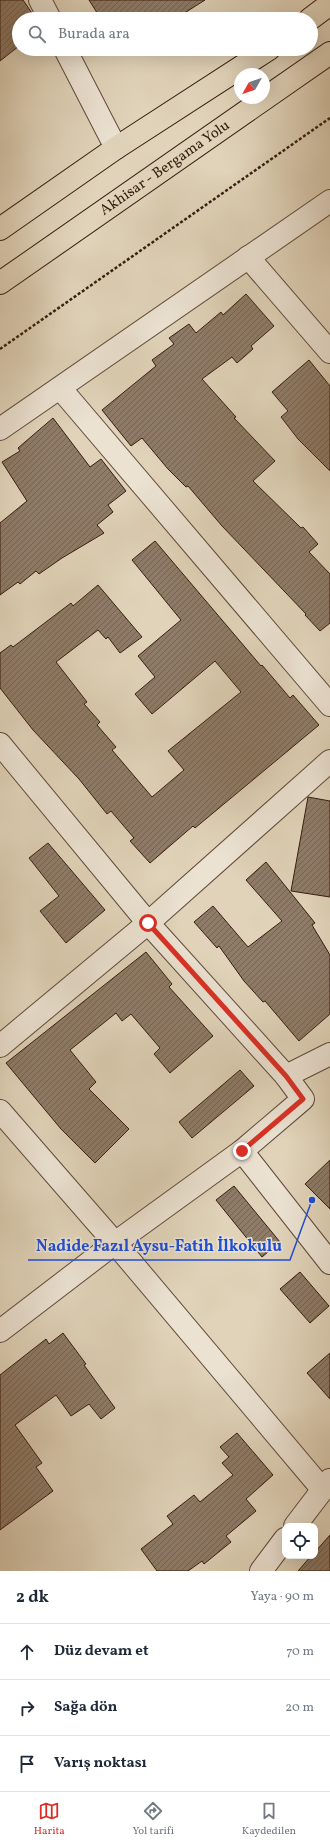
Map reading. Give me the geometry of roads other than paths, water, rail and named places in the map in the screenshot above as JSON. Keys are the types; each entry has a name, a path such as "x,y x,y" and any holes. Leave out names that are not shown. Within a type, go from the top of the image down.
{"main road":[{"path":"318,13 330,4"},
{"name":"Akhisar - Bergama Yolu","path":"0,283 330,52"},
{"path":"0,229 116,148 257,56"}],"street":[{"path":"40,0 46,12"},
{"path":"69,56 116,148"},
{"path":"0,429 330,201"},
{"path":"248,257 330,352"},
{"path":"60,388 330,705"},
{"path":"0,744 148,923 286,1076 303,1099 242,1151 0,1331"},
{"path":"0,1046 148,923 330,761"},
{"path":"286,1076 330,1054"},
{"path":"0,1111 326,1485 297,1523"},
{"path":"242,1151 330,1263"},
{"path":"261,1571 282,1543"}],"place":[{"name":"Nadide Fazıl Aysu-Fatih İlkokulu","path":"312,1200"}]}
